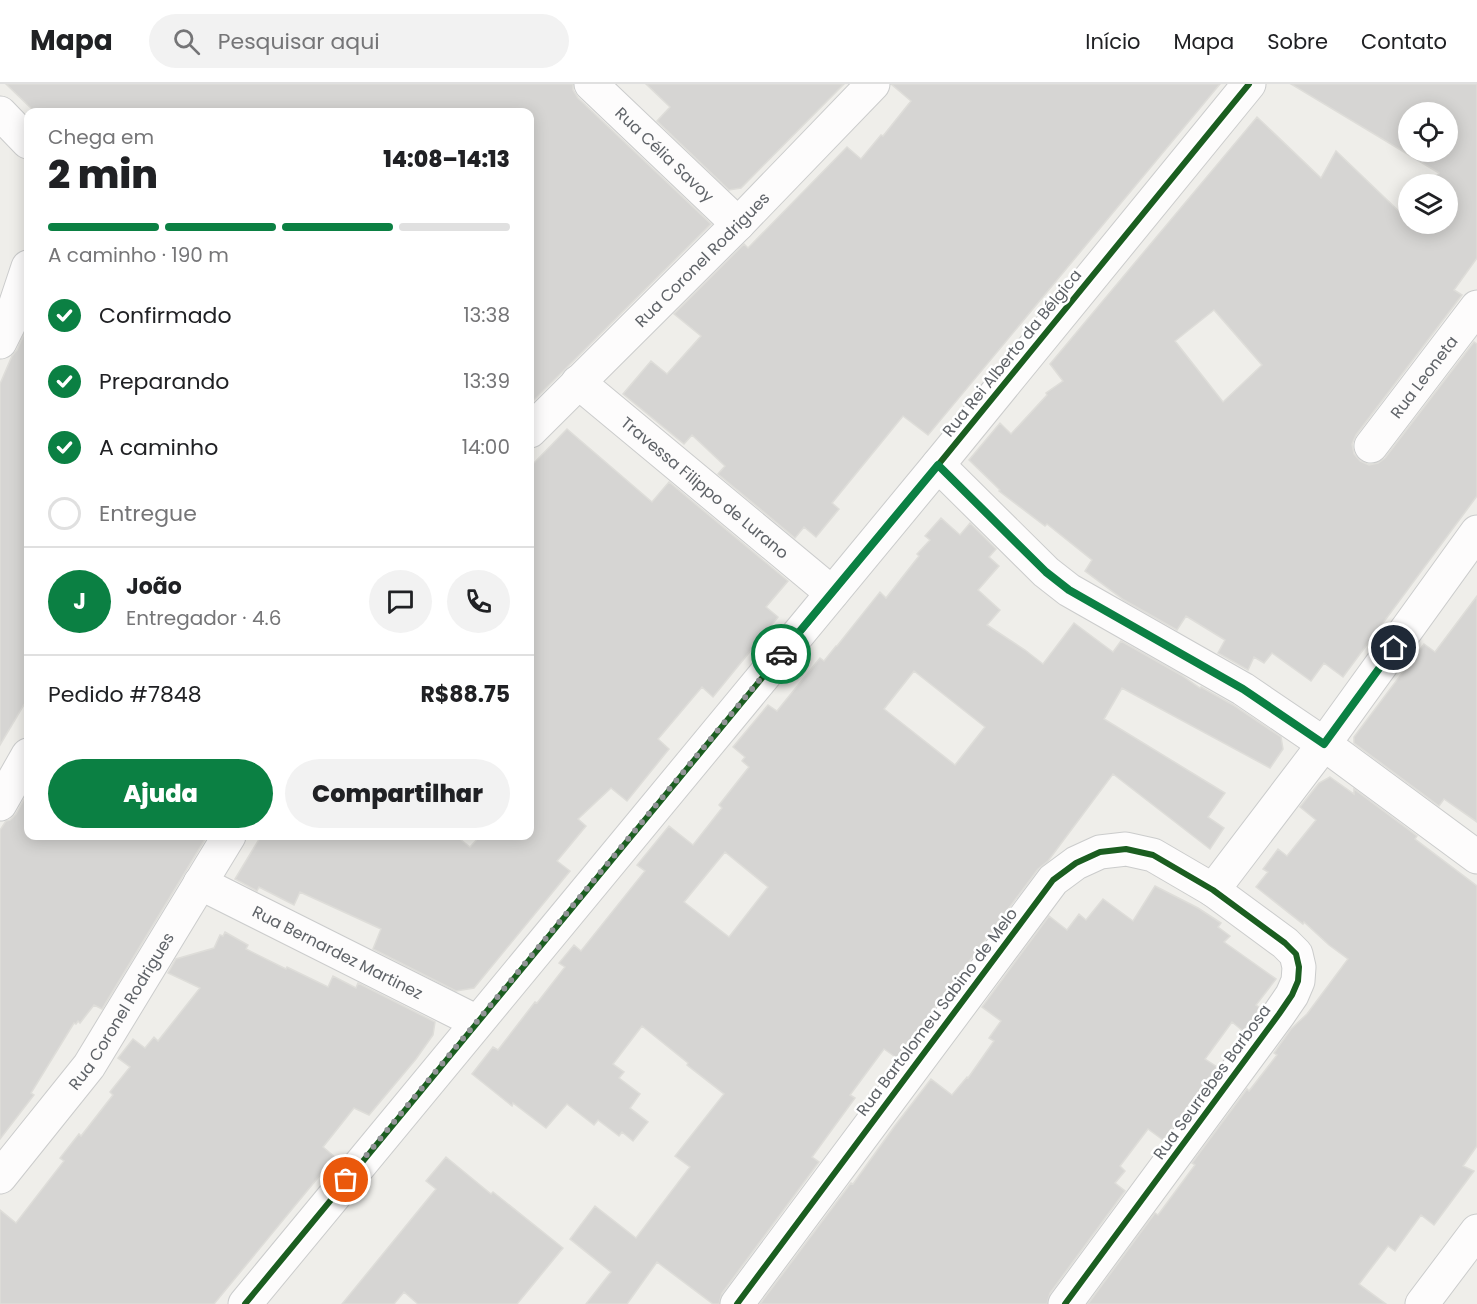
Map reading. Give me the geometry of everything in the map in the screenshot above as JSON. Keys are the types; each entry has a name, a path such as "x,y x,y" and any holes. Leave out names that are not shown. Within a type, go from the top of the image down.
{"street":[{"name":"Rua Célia Savoy","path":"591,84 738,224"},
{"name":"Rua Coronel Rodrigues","path":"534,427 738,224 873,84"},
{"name":"Rua Rei Alberto da Bélgica","path":"245,1304 938,465 1249,84"},
{"path":"0,113 24,138"},
{"path":"0,342 9,324 24,279"},
{"name":"Rua Leoneta","path":"1371,446 1477,307"},
{"name":"Travessa Filippo de Lurano","path":"578,382 832,593"},
{"path":"938,465 1046,572 1069,590 1243,689 1324,744 1477,857"},
{"path":"1213,890 1324,744 1477,532"},
{"path":"0,804 24,762"},
{"name":"Rua Coronel Rodrigues","path":"0,1177 89,1066 227,840"},
{"name":"Rua Bartolomeu Sabino de Melo","path":"737,1304 1053,880 1076,863 1100,852 1126,849 1153,855 1213,890"},
{"name":"Rua Bernardez Martinez","path":"200,883 477,1022"},
{"name":"Rua Seurrebes Barbosa","path":"1065,1304 1280,1014 1298,981 1299,967 1296,954 1285,943 1213,890"},
{"path":"1422,1304 1477,1231"}],"building":[{"path":"6,84 573,84 573,90 578,98 711,224 534,400 534,108 31,108"},
{"path":"646,84 844,84 741,188 729,190 657,121 670,107"},
{"path":"891,84 1220,84 928,435 903,416 832,503 839,509 816,537 804,527 795,538 718,474 725,466 692,435 684,444 623,394 651,361 667,374 701,336 674,314 744,244 748,248 847,147 861,159 881,135 883,136 911,101"},
{"path":"1291,84 1477,84 1477,258 1454,290 1462,295 1356,435 1352,444 1354,454 1360,461 1369,465 1385,458 1474,342 1477,344 1477,496 1343,677 1324,663 1311,681 1272,653 1264,663 1254,657 1248,670 1218,653 1225,640 1186,616 1177,630 1124,600 1085,571 1092,560 1047,524 1045,526 999,491 969,460 1000,423 1011,434 1047,395 1046,393 1063,381 1050,364 1257,117 1321,178 1336,151 1398,210 1398,234 1458,234 1458,174 1438,174 1421,162 1458,162 1458,102 1398,102 1398,148","holes":["1214,310 1262,365 1223,402 1175,341"]},
{"path":"24,334 24,705 0,745 0,384"},
{"path":"567,429 652,502 669,482 788,581 766,607 778,617 713,697 702,687 658,739 669,749 627,801 611,788 578,819 586,826 557,861 570,871 474,988 456,991 373,949 381,929 300,892 294,905 259,887 257,891 235,879 259,840 461,840 470,847 476,840 534,840 534,463"},
{"path":"941,518 960,535 970,523 996,549 989,557 999,566 978,590 1000,610 987,625 1043,664 1074,623 1113,652 1121,641 1233,705 1281,737 1283,749 1270,768 1122,688 1104,719 1225,793 1208,817 1224,828 1210,849 1113,774 1048,861 1038,869 897,1058 884,1049 850,1095 855,1098 812,1157 819,1162 722,1293 719,1304 713,1304 657,1262 627,1304 586,1304 611,1272 570,1239 595,1206 636,1238 690,1167 675,1156 724,1094 642,1026 613,1064 624,1072 619,1078 640,1094 630,1108 648,1122 633,1141 622,1132 619,1136 598,1120 594,1125 567,1104 546,1128 513,1103 512,1106 472,1074 493,1047 498,1050 535,1002 537,1003 565,967 559,963 574,945 581,951 645,871 637,865 669,826 693,845 722,808 719,805 749,767 742,761 745,757 733,747 768,705 777,711 820,658 824,661 837,646 880,592 886,598 919,556 917,554 930,540 925,536","holes":["914,671 985,727 955,765 884,709","725,852 768,887 729,937 684,902"]},
{"path":"1477,596 1477,822 1444,799 1439,806 1354,743 1354,737 1424,644 1435,652"},
{"path":"1330,777 1354,794 1354,789 1417,836 1415,839 1477,886 1477,1146 1463,1166 1474,1171 1434,1225 1421,1215 1395,1251 1388,1246 1359,1284 1386,1304 1088,1304 1155,1213 1158,1215 1195,1165 1192,1163 1247,1089 1249,1091 1277,1055 1274,1053 1291,1029 1307,1014 1348,959 1304,922 1303,924 1256,887 1268,872 1263,869 1278,849 1287,856 1316,820 1300,807 1319,783"},
{"path":"24,799 24,840 205,840 102,1009 94,1005 80,1023 78,1021 74,1023 31,1093 34,1095 0,1139 0,830 6,821 16,814"},
{"path":"1155,886 1198,908 1221,923 1218,927 1230,936 1224,942 1276,979 1256,1005 1260,1008 1243,1031 1232,1022 1205,1059 1217,1067 1163,1140 1148,1129 1120,1166 1125,1171 1115,1183 1125,1191 1050,1293 1047,1304 760,1304 931,1079 952,1095 968,1078 994,1041 989,1038 1001,1021 982,1007 1049,916 1067,930 1079,914 1086,920 1103,899 1133,921"},
{"path":"225,932 248,945 246,949 328,987 333,976 356,988 358,983 435,1022 433,1035 369,1115 354,1108 323,1147 335,1157 214,1304 0,1304 0,1210 16,1223 64,1161 60,1158 79,1134 81,1136 113,1095 110,1092 130,1067 118,1058 133,1039 145,1048 154,1037 158,1041 200,988 168,973 176,959 214,948 220,935 223,936"},
{"path":"446,1157 563,1248 517,1304 418,1304 404,1292 394,1304 342,1304 436,1189 426,1181"}],"cycle path":[{"path":"245,1304 938,465 1249,84"},
{"path":"737,1304 1053,880 1076,863 1100,852 1126,849 1153,855 1213,890 1285,943 1296,954 1299,967 1298,981 1279,1014 1065,1304"}],"way so far":[{"path":"346,1180 781,654"}],"route":[{"path":"781,654 938,465 1046,572 1069,590 1243,689 1324,744 1394,648"}]}
